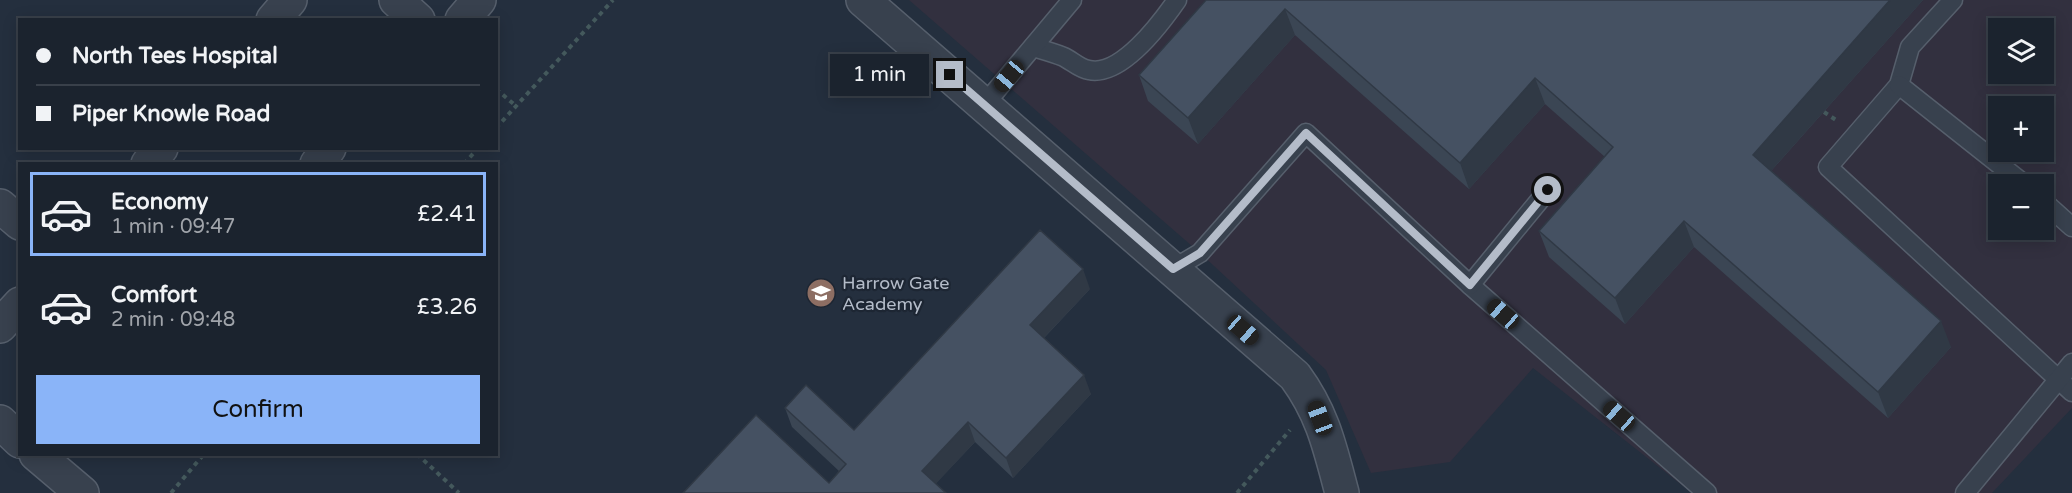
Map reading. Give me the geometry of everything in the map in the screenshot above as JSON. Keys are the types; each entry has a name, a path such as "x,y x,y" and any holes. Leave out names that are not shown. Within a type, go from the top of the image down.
{"street":[{"path":"275,18 290,0"},
{"path":"396,0 416,18"},
{"path":"464,18 479,0"},
{"path":"863,0 1295,376 1314,402 1327,435 1342,493"},
{"path":"150,162 159,150"},
{"path":"0,206 18,221"},
{"path":"0,326 18,306"},
{"path":"0,422 18,439"},
{"path":"38,456 82,493"}],"lane":[{"path":"984,105 1072,0"},
{"path":"1033,47 1065,58 1089,70 1108,68 1122,60 1155,31 1177,0"},
{"path":"1953,0 1910,47 1899,85 1828,167 2072,393"},
{"path":"1899,85 2011,174"},
{"path":"1173,269 1200,253 1306,133 1470,285 1707,493"},
{"path":"1470,285 1548,190"},
{"path":"2054,211 2072,227"},
{"path":"1965,493 2072,363"}],"path":[{"path":"498,126 613,0"},
{"path":"498,91 516,106"},
{"path":"466,162 476,150"},
{"path":"1237,493 1314,402"},
{"path":"171,493 202,456"},
{"path":"419,456 459,493"}],"shaded area":[{"path":"909,0 2072,0 2072,408 1992,493 1692,493 1533,368 1450,462 1371,473 1326,370 1200,253"}],"building":[{"path":"1206,0 1890,0 1753,155 1941,321 1878,392 1684,221 1615,298 1539,231 1613,147 1535,78 1460,163 1285,9 1188,118 1139,75"},
{"path":"1040,230 1083,269 1030,325 1084,375 1006,458 968,422 922,471 946,493 683,493 756,415 829,483 846,464 785,408 806,385 854,430"}],"place":[{"name":"Harrow Gate Academy","path":"821,293"}],"route":[{"path":"950,75 1173,269 1200,253 1306,133 1470,285 1548,190"}]}
